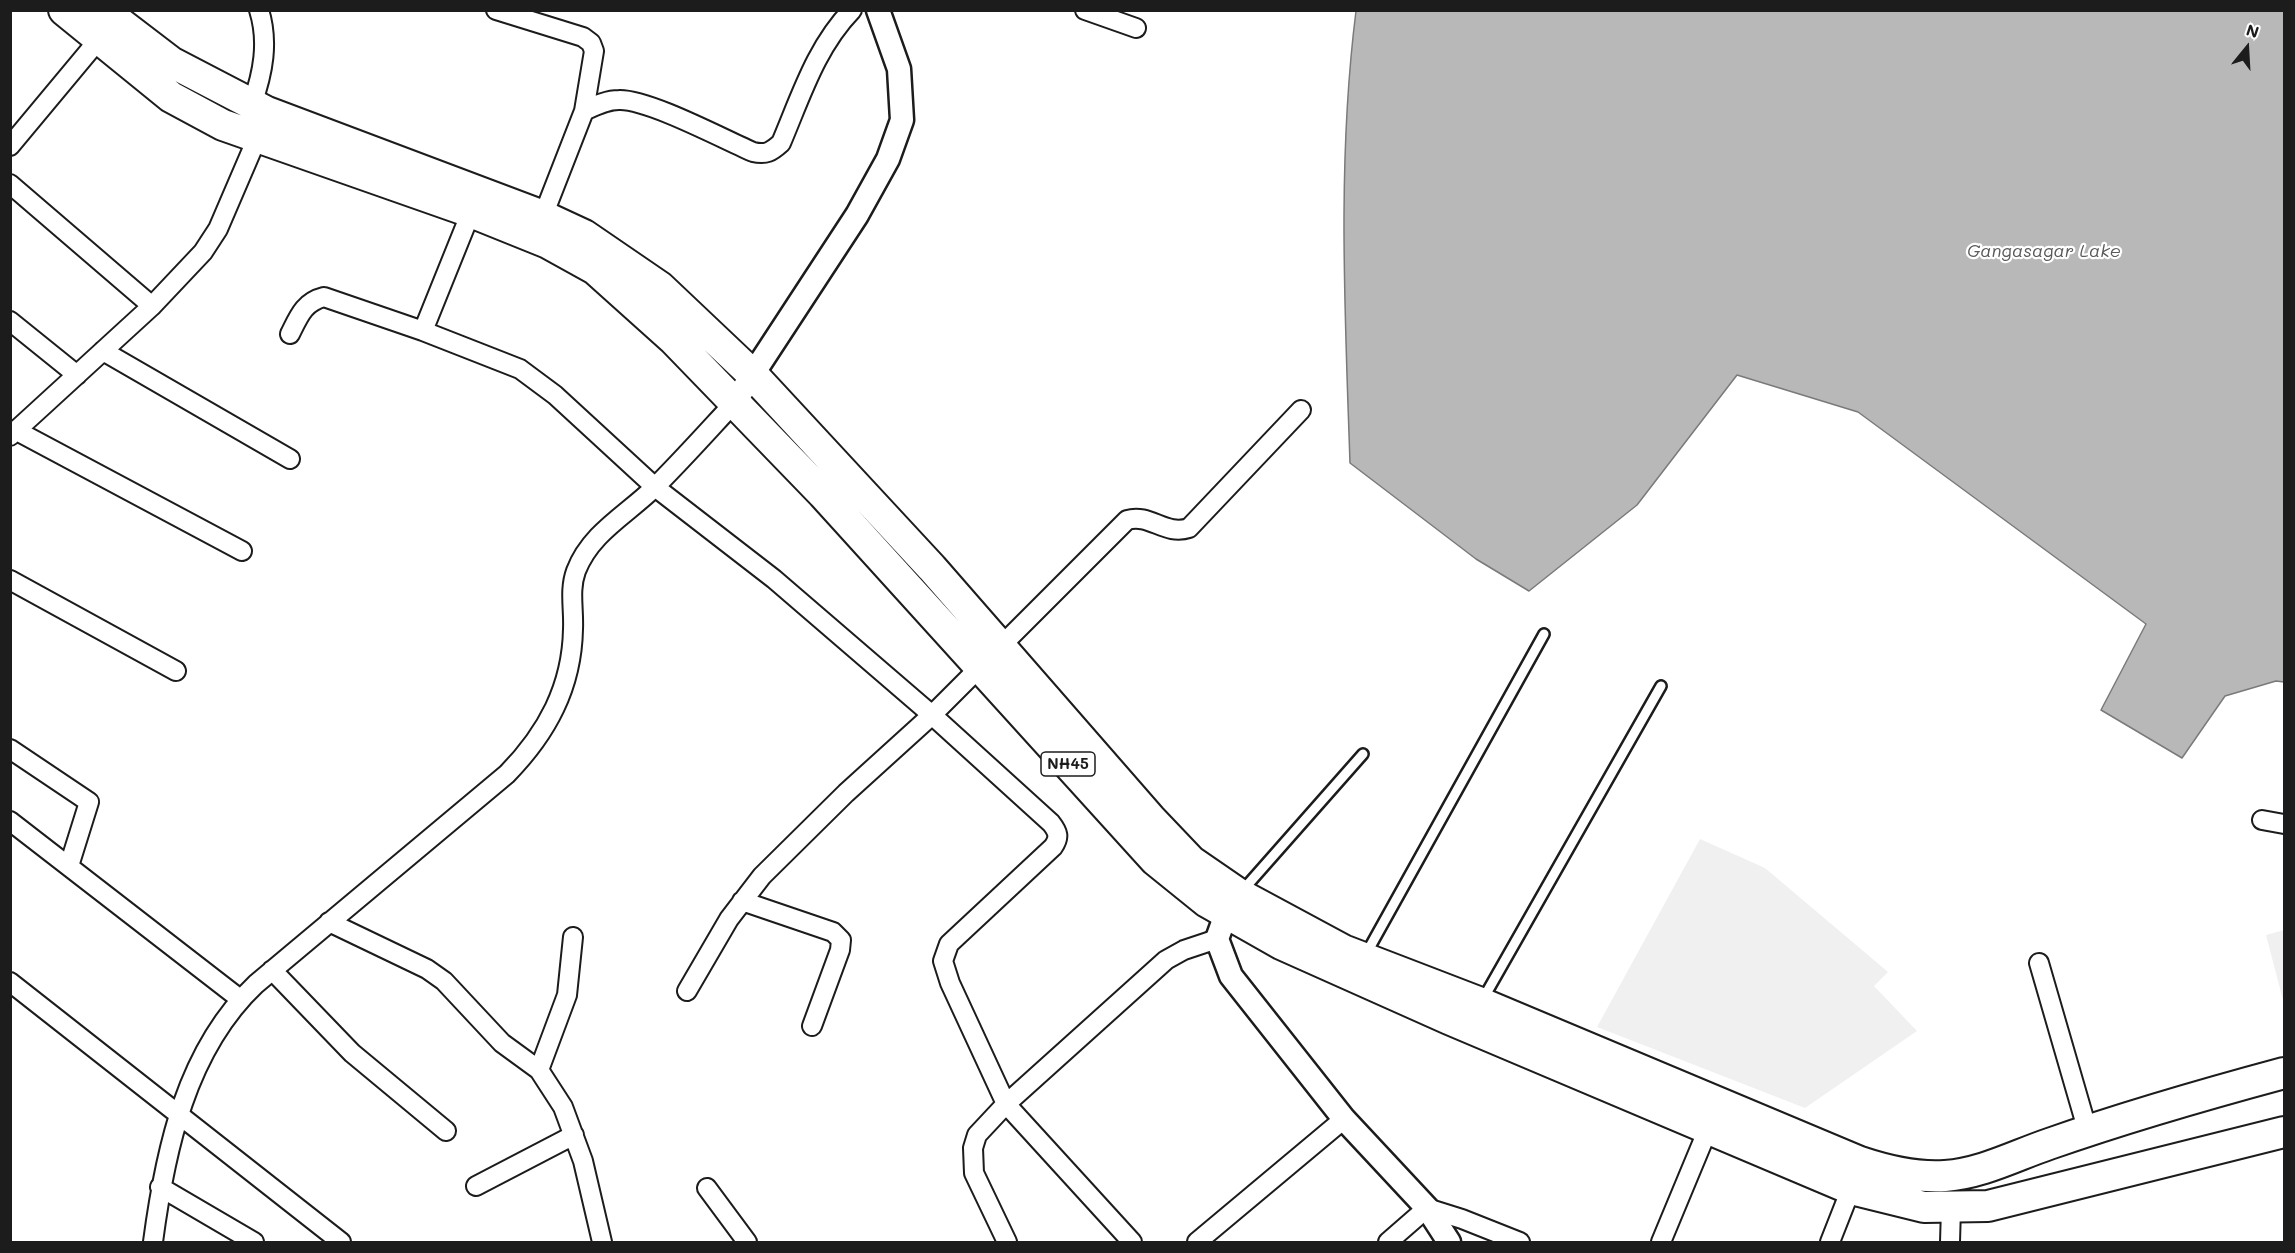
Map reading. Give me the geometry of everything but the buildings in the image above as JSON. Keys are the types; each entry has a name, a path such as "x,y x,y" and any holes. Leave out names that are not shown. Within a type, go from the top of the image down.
{"highway":[{"name":"NH45","path":"64,10 106,23 171,97 223,125 258,118 543,216 584,235 660,287 754,376 932,568 991,657 1155,860 1188,889 1228,916 1332,968 1708,1129 1855,1176 1884,1170 1917,1176 1945,1176 1987,1169 2049,1144 2284,1073"},
{"name":"NH45","path":"258,118 471,212 548,243 595,269 673,339 823,494 991,657"},
{"name":"NH45","path":"1228,916 1290,923 1364,958 1481,1003 1855,1176 1896,1202 1951,1208 1988,1206 2284,1132"},
{"path":"2210,1094 2284,1090"},
{"path":"2221,1147 2284,1118"}],"street":[{"path":"242,551 14,433 152,306 196,260 218,229 258,118 258,87 266,45 259,10"},
{"path":"496,10 584,37 591,43 594,51 584,111 543,216"},
{"path":"584,111 607,101 621,99 648,106 753,152 763,154 772,151 780,143 820,52 834,29 852,10"},
{"path":"153,1242 160,1187 180,1114 192,1079 222,1021 240,999 272,970 507,774 527,754 562,695 571,662 571,593 576,571 586,551 600,533 655,487 734,403 754,376 857,215 888,159 902,120 899,69 878,10"},
{"path":"1085,10 1136,28"},
{"path":"10,146 106,23"},
{"path":"10,184 152,306"},
{"path":"423,331 471,212"},
{"path":"290,334 304,307 312,300 324,297 423,331 520,369 555,395 655,487 774,579 932,715 1051,823 1058,832 1058,841 949,944 943,961 950,983 1006,1104 1132,1242"},
{"path":"10,321 78,375"},
{"path":"104,351 290,459"},
{"path":"687,991 742,901 762,876 846,793 932,715 1127,520 1136,517 1177,532 1189,528 1301,410"},
{"path":"10,580 176,671"},
{"path":"10,748 89,802 69,866"},
{"path":"2262,820 2284,824"},
{"path":"10,821 240,999"},
{"path":"742,901 833,932 841,940 840,950 812,1026"},
{"path":"1007,1242 974,1173 972,1160 977,1135 1006,1104 1166,960 1184,950 1228,916"},
{"path":"1228,916 1231,976 1344,1119 1427,1208 1449,1242"},
{"path":"329,922 427,969 444,981 502,1043 539,1070 563,1107 584,1161 602,1242"},
{"path":"539,1070 567,995 573,937"},
{"path":"2039,963 2088,1132"},
{"path":"272,970 352,1053 446,1131"},
{"path":"10,982 341,1242"},
{"path":"1197,1242 1344,1119"},
{"path":"1661,1242 1708,1129"},
{"path":"476,1186 574,1135"},
{"path":"1830,1242 1855,1176"},
{"path":"160,1187 254,1242"},
{"path":"707,1188 747,1242"},
{"path":"1388,1242 1427,1208"},
{"path":"1427,1208 1520,1242"},
{"path":"1950,1242 1951,1208"}],"lane":[{"path":"1364,958 1544,634"},
{"path":"1481,1003 1661,686"},
{"path":"1228,916 1363,754"}],"shaded area":[{"path":"1700,839 1765,868 1888,972 1874,986 1917,1031 1805,1108 1597,1027"},
{"path":"2284,930 2284,1004 2266,935"}],"water":[{"name":"Gangasagar Lake","path":"1356,11 2284,11 2284,682 2276,681 2225,696 2182,758 2101,710 2146,624 1858,412 1737,375 1637,505 1529,591 1476,559 1350,463 1344,180 1350,67"}]}
